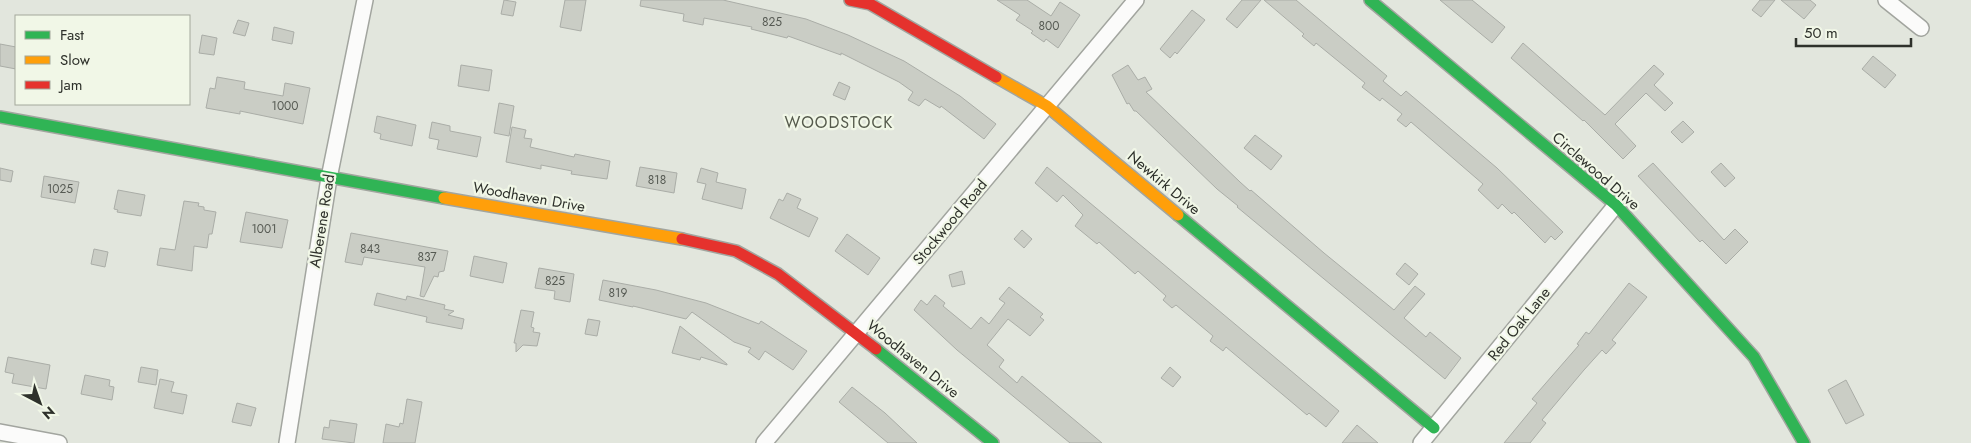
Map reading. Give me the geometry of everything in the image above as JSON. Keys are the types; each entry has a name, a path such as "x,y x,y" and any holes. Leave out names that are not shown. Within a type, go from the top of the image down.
{"street":[{"name":"Alberene Road","path":"287,443 328,178 365,0"},
{"name":"Newkirk Drive","path":"850,0 870,4 1048,106 1434,428"},
{"name":"Stockwood Road","path":"764,443 1136,0"},
{"name":"Circlewood Drive","path":"1370,0 1616,205 1754,357 1804,443"},
{"path":"1886,0 1921,28"},
{"name":"Woodhaven Drive","path":"0,117 328,178 704,243 736,252 778,274 857,333 993,443"},
{"name":"Red Oak Lane","path":"1421,443 1616,205"},
{"path":"0,432 59,443"}],"building":[{"path":"504,0 516,2 513,16 501,14"},
{"path":"565,0 586,0 581,31 560,27"},
{"path":"641,0 723,0 806,19 848,35 904,61 960,96 996,124 984,139 941,106 940,108 925,99 919,106 908,100 913,92 899,82 841,53 841,55 788,36 787,38 751,29 752,27 704,18 703,25 683,21 684,14 640,6"},
{"path":"997,0 1027,0 1051,16 1060,2 1080,15 1058,48 1046,39 1044,42 1031,33 1033,31 1016,20 1020,15"},
{"path":"1242,0 1261,0 1237,28 1226,19"},
{"path":"1264,0 1296,0 1387,76 1383,81 1401,96 1406,91 1497,168 1563,232 1555,240 1551,236 1545,243 1514,212 1512,214 1502,204 1498,209 1478,190 1483,184 1411,122 1406,127 1397,120 1402,114 1382,98 1380,101 1362,87 1365,83 1316,43 1314,46 1302,36 1304,34"},
{"path":"1440,0 1472,0 1505,27 1492,43"},
{"path":"1760,0 1775,0 1761,17 1752,10"},
{"path":"1781,0 1810,0 1816,5 1804,19"},
{"path":"1192,10 1205,20 1177,54 1175,52 1170,58 1160,49"},
{"path":"238,20 249,23 245,36 233,33"},
{"path":"274,27 294,32 292,44 272,40"},
{"path":"202,35 217,38 214,55 199,53"},
{"path":"1523,43 1605,115 1654,65 1664,74 1654,85 1673,103 1665,111 1646,93 1615,124 1636,146 1623,159 1584,120 1511,58"},
{"path":"0,44 15,47 15,69 0,66"},
{"path":"1873,56 1896,75 1885,88 1862,69"},
{"path":"461,65 492,70 489,91 458,86"},
{"path":"1128,65 1138,80 1145,77 1152,89 1146,92 1240,182 1394,310 1415,286 1425,294 1404,318 1426,337 1430,332 1461,358 1445,379 1237,207 1134,111 1129,103 1127,104 1112,75"},
{"path":"217,77 245,82 244,89 283,96 285,83 310,88 303,124 240,111 240,114 206,108 210,88 215,89"},
{"path":"839,82 850,87 845,100 833,95"},
{"path":"499,103 514,106 509,136 494,133"},
{"path":"377,116 416,125 412,146 380,139 381,134 374,132"},
{"path":"1683,121 1694,132 1682,143 1671,132"},
{"path":"432,122 450,126 450,131 481,137 477,157 437,149 439,140 429,138"},
{"path":"512,127 526,130 524,138 532,139 530,147 574,157 575,154 610,161 607,179 571,174 572,171 541,165 541,169 506,162"},
{"path":"1255,135 1282,156 1271,170 1244,148"},
{"path":"1653,163 1724,240 1735,229 1748,242 1726,264 1702,240 1700,242 1638,176"},
{"path":"1721,163 1735,178 1725,187 1711,172"},
{"path":"640,167 677,173 674,193 636,186"},
{"path":"1047,167 1339,411 1326,427 1309,413 1307,415 1226,347 1223,351 1210,341 1213,336 1176,305 1172,308 1163,300 1166,296 1138,271 1135,274 1099,242 1097,244 1075,226 1083,215 1063,195 1057,202 1035,183"},
{"path":"0,168 13,171 11,182 0,180"},
{"path":"701,168 718,173 716,182 746,189 742,209 702,199 706,184 697,182"},
{"path":"44,176 79,182 75,203 41,197"},
{"path":"118,190 145,195 141,216 117,212 118,210 114,209"},
{"path":"787,193 801,199 797,208 818,218 809,237 770,218 779,199 783,201"},
{"path":"184,201 199,203 198,206 204,207 204,210 216,212 207,248 194,246 192,271 157,265 160,248 175,250"},
{"path":"246,212 288,220 282,248 240,242"},
{"path":"1022,230 1032,239 1024,248 1014,239"},
{"path":"351,233 448,251 444,271 439,272 438,277 434,276 424,297 420,296 425,267 364,257 362,265 345,262"},
{"path":"847,234 880,258 868,275 835,251"},
{"path":"94,249 108,252 105,267 91,264"},
{"path":"474,256 507,263 503,283 470,276"},
{"path":"1405,263 1418,274 1409,285 1396,274"},
{"path":"539,268 574,274 570,302 554,299 555,291 535,288"},
{"path":"962,271 965,284 952,287 949,275"},
{"path":"603,280 656,290 706,303 759,324 761,321 807,351 793,370 765,351 759,360 748,352 751,348 734,342 692,312 686,319 599,300"},
{"path":"1629,283 1647,297 1612,340 1616,343 1606,354 1602,350 1584,370 1542,420 1546,423 1530,443 1504,443 1537,403 1532,399 1579,345 1577,344 1586,332 1589,334"},
{"path":"1009,287 1043,314 1040,317 1044,320 1030,336 1008,319 987,345 1004,360 999,367 1017,383 1022,376 1102,443 1070,443 957,350 914,310 921,300 927,305 935,295 945,303 943,306 971,329 981,317 989,324 1005,303 999,299"},
{"path":"377,293 406,300 407,296 445,305 444,309 454,311 448,315 464,319 462,329 426,322 427,317 374,305"},
{"path":"521,310 534,312 531,327 534,328 533,332 540,333 537,346 523,345 516,352 516,343 514,343"},
{"path":"588,319 600,321 597,336 585,334"},
{"path":"680,326 727,365 701,357 700,360 672,353"},
{"path":"8,357 50,365 46,389 12,383 14,374 5,372"},
{"path":"141,367 158,370 156,385 138,382"},
{"path":"1170,367 1181,377 1173,387 1161,378"},
{"path":"85,375 110,380 109,386 114,387 112,400 81,394"},
{"path":"160,379 174,382 171,392 187,395 183,414 154,408"},
{"path":"1846,380 1864,415 1846,424 1828,390"},
{"path":"852,387 885,413 917,443 888,443 839,402"},
{"path":"407,399 422,402 415,443 383,443 386,424 399,427 400,423 403,424"},
{"path":"237,403 256,408 251,426 232,422"},
{"path":"330,420 357,424 354,443 322,439 324,427 329,428"},
{"path":"1357,425 1378,443 1342,443"}],"traffic: fast":[{"path":"1370,0 1616,205 1754,357 1804,443"},
{"path":"0,117 444,198"},
{"path":"1178,215 1434,428"},
{"path":"876,349 993,443"}],"traffic: slow":[{"path":"996,77 1047,106 1178,215"},
{"path":"444,198 682,239"}],"traffic: jam":[{"path":"850,0 870,4 996,77"},
{"path":"682,239 736,251 778,274 876,349"}],"district":[{"name":"WOODSTOCK","path":"839,122"}]}
